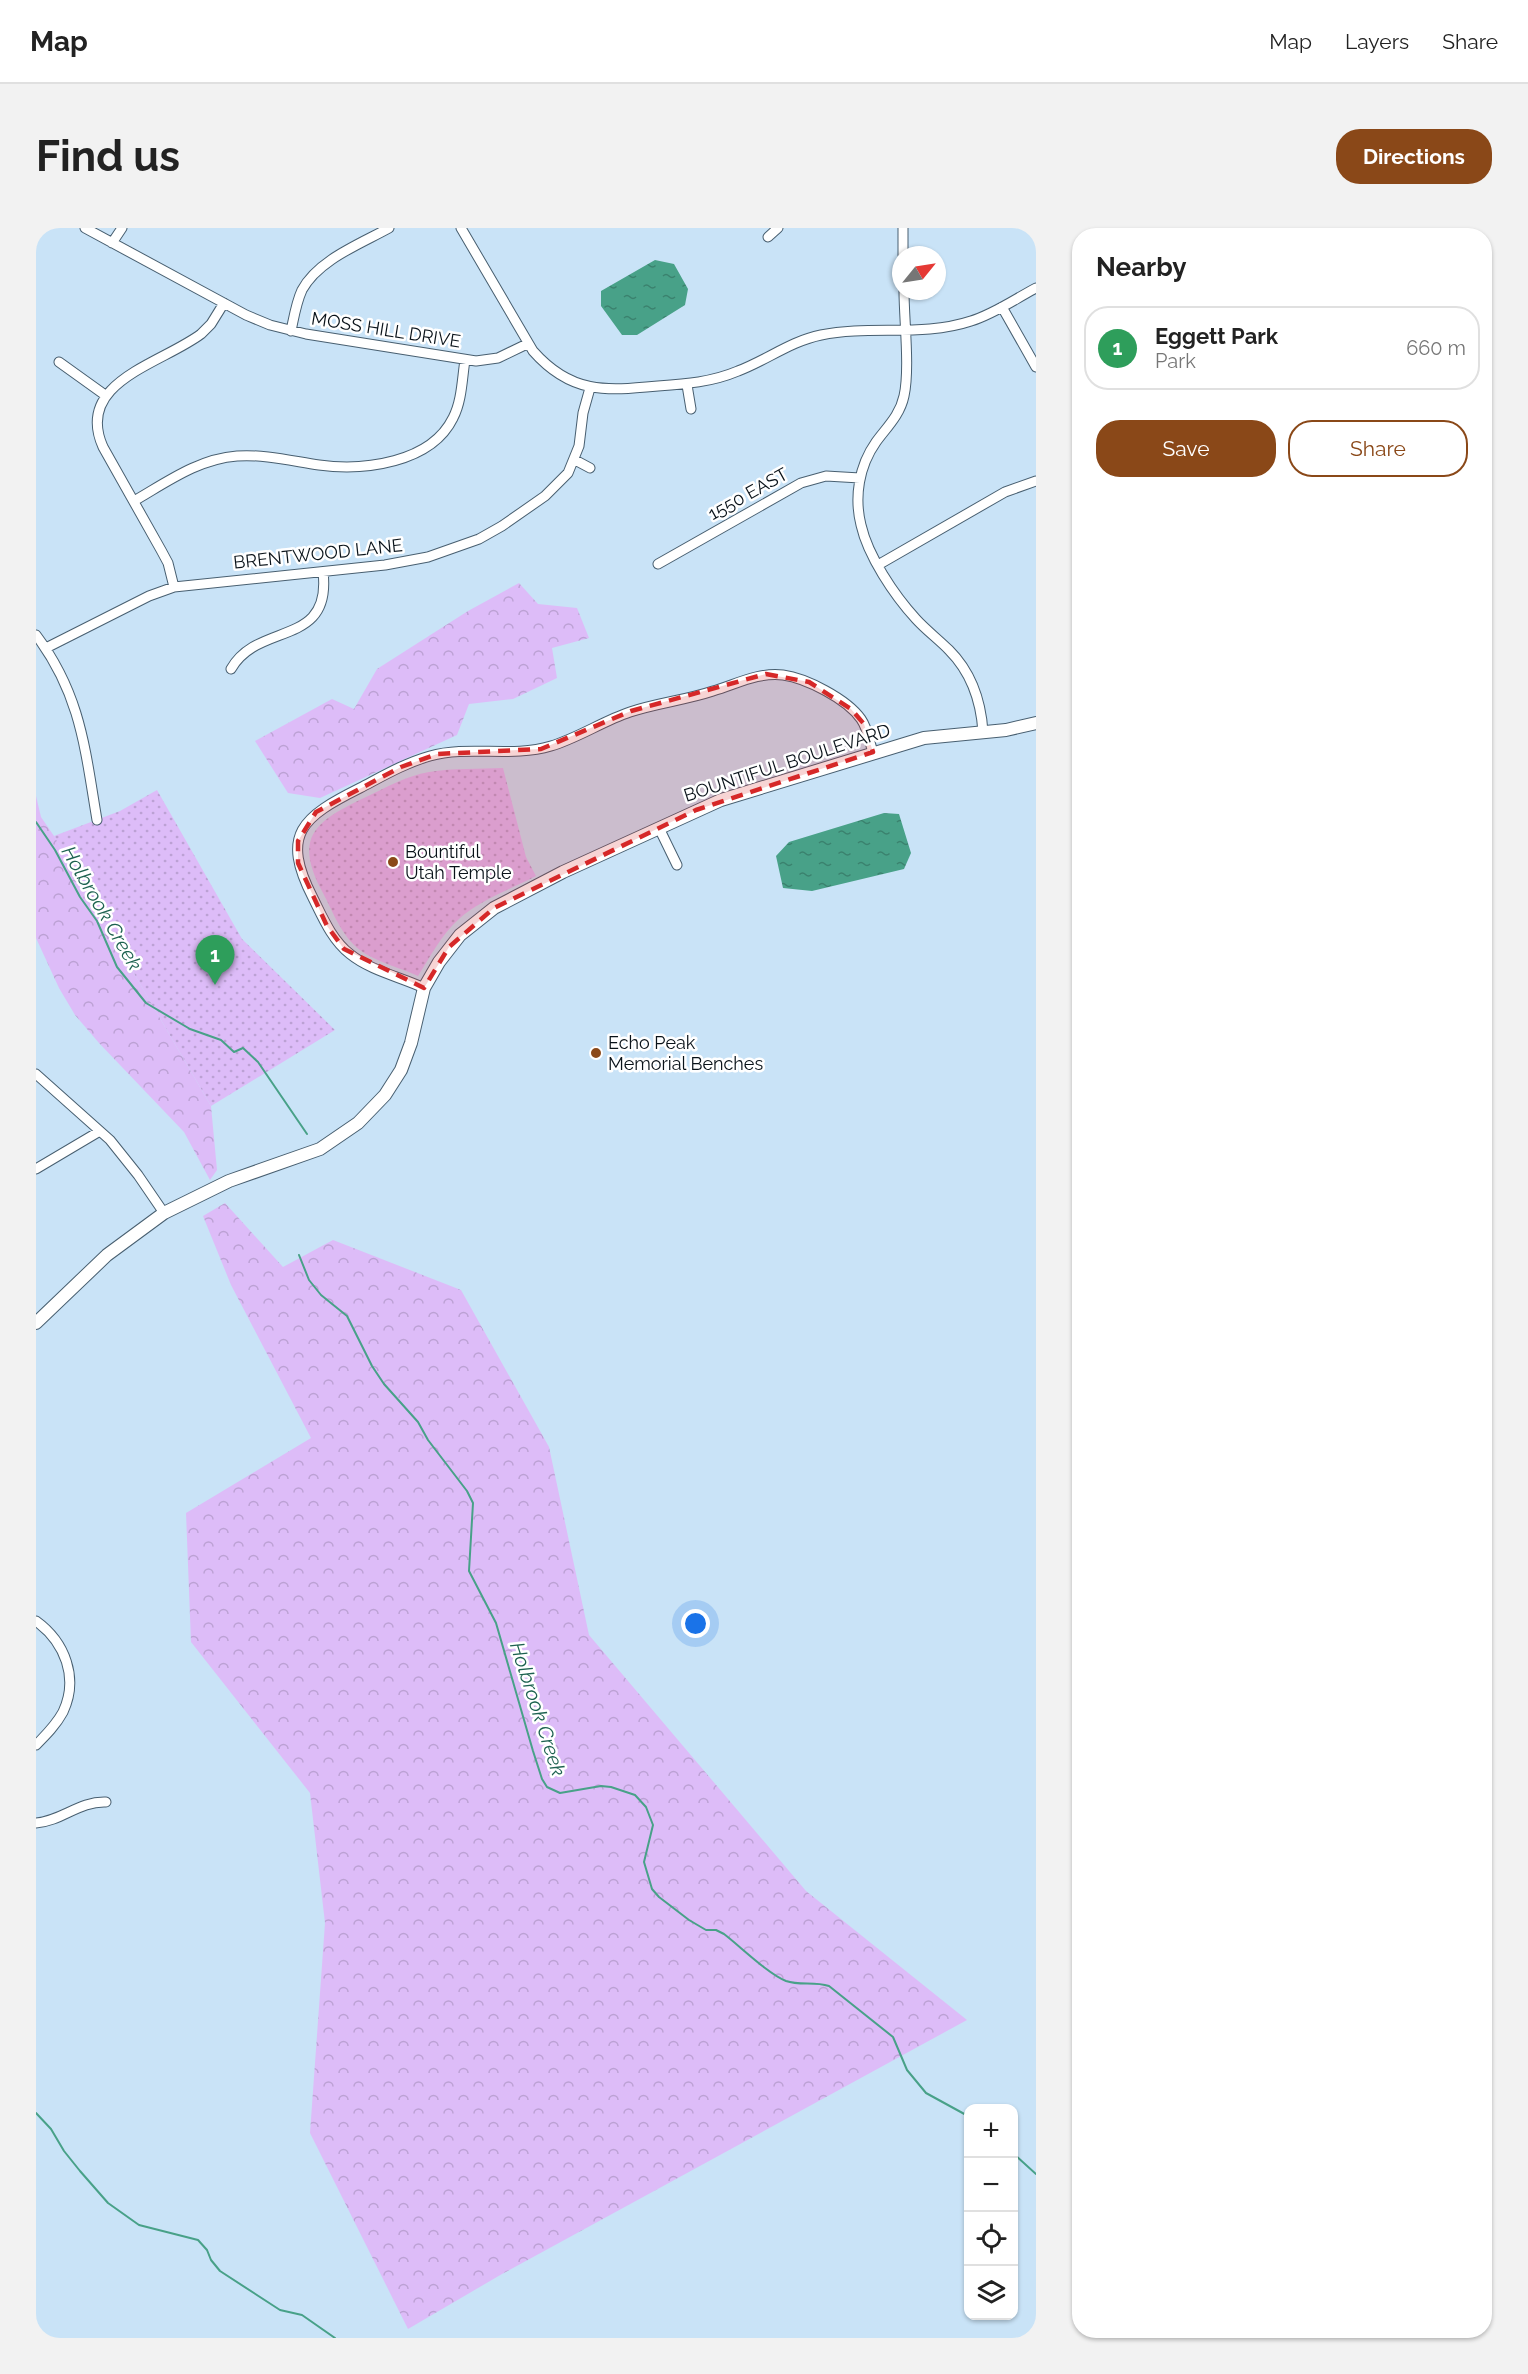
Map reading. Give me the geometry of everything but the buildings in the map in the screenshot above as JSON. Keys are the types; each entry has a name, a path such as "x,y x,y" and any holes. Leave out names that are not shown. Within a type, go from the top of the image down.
{"main road":[{"name":"BOUNTIFUL BOULEVARD","path":"38,1318 106,1255 164,1213 228,1181 320,1149 358,1124 385,1095 400,1070 411,1043 424,988 449,947 482,916 563,872 721,800 873,752 931,737 1006,730 1036,723"}],"street":[{"name":"MOSS HILL DRIVE","path":"85,228 257,320 291,331 483,361 498,358 527,344"},
{"path":"112,243 122,228"},
{"path":"291,331 298,300 313,275 333,260 389,228"},
{"path":"461,228 527,344 539,359 572,382 590,388 611,390 687,385 739,371 784,348 819,335 960,324 981,318 1036,288"},
{"path":"768,237 778,228"},
{"path":"903,228 903,246"},
{"path":"904,300 906,381 902,404 896,418 872,449 860,478 857,498 859,518 864,537 878,565 908,610 950,651 963,668 976,695 983,732"},
{"path":"174,587 165,556 99,440 97,415 105,395 120,382 201,334 211,324 224,303"},
{"path":"1002,307 1036,367"},
{"path":"134,501 193,467 220,458 256,456 341,467 368,465 416,453 438,439 452,420 458,406 465,360"},
{"path":"59,362 105,395"},
{"path":"687,385 691,409"},
{"name":"BRENTWOOD LANE","path":"46,648 149,596 174,587 323,572 428,558 471,543 502,526 552,491 568,473 581,439 584,407 590,388"},
{"path":"574,460 590,468"},
{"name":"1550 EAST","path":"658,564 801,483 826,476 860,478"},
{"path":"878,565 1005,492 1036,482"},
{"path":"231,669 235,661 248,649 303,624 315,615 324,597 323,572"},
{"path":"36,635 60,670 78,716 97,820"},
{"path":"424,988 357,959 338,942 327,926 303,879 297,856 298,841 307,823 316,812 329,804 401,767 428,757 454,752 504,753 541,749 560,743 626,713 710,692 766,674 786,675 801,679 851,709 864,724 873,752"},
{"path":"659,828 677,865"},
{"path":"36,1074 55,1094 100,1131 133,1168 164,1213"},
{"path":"36,1169 100,1131"},
{"path":"36,1621 52,1635 63,1650 70,1685 63,1712 36,1745"},
{"path":"36,1823 54,1820 88,1803 106,1802"}],"highlighted area":[{"path":"766,674 809,682 851,709 864,724 873,752 696,810 494,908 449,947 424,988 344,949 327,926 298,863 298,841 316,812 401,767 437,754 541,749 631,711"}],"green space":[{"path":"519,583 538,604 577,608 589,638 552,648 557,678 513,699 469,704 457,735 320,798 288,793 255,741 332,699 354,709 377,669 468,611"},
{"path":"503,768 526,857 536,876 486,900 467,912 442,939 418,976 380,961 360,950 348,938 334,916 314,873 310,844 314,833 334,814 412,776 447,770"},
{"path":"157,790 242,939 335,1030 211,1106 54,836 120,811"},
{"path":"36,796 41,817 211,1106 217,1170 210,1180 184,1132 75,1015 59,988 36,938"},
{"path":"225,1203 283,1267 333,1240 461,1290 549,1447 589,1635 806,1891 967,2020 502,2274 408,2329 310,2133 325,1923 310,1793 191,1642 186,1513 311,1438 231,1285 203,1216"}],"water":[{"path":"655,260 674,264 688,289 685,305 637,335 622,335 601,306 601,291"},
{"path":"884,813 899,814 911,853 904,869 812,891 783,888 776,856 789,842"}],"waterway":[{"name":"Holbrook Creek","path":"36,822 55,850 80,897 97,921 117,967 146,1003 190,1029 221,1040 234,1052 243,1048 258,1062 307,1134"},
{"name":"Holbrook Creek","path":"299,1255 309,1280 321,1295 347,1316 372,1366 384,1384 418,1422 428,1440 467,1491 473,1503 469,1571 496,1623 533,1751 547,1787 560,1793 601,1786 635,1795 646,1807 653,1825 644,1862 652,1889 659,1897 706,1930 716,1930 724,1934 763,1966 786,1981 829,1986 893,2037 907,2070 926,2093 964,2114"},
{"path":"36,2113 51,2129 64,2151 108,2203 139,2225 198,2240 220,2271 280,2310 302,2315 335,2338"},
{"name":"Holbrook Creek","path":"1018,2158 1036,2174"}],"place":[{"name":"Bountiful Utah Temple","path":"393,862"},
{"name":"Eggett Park","path":"215,985"},
{"name":"Echo Peak Memorial Benches","path":"596,1053"}]}
